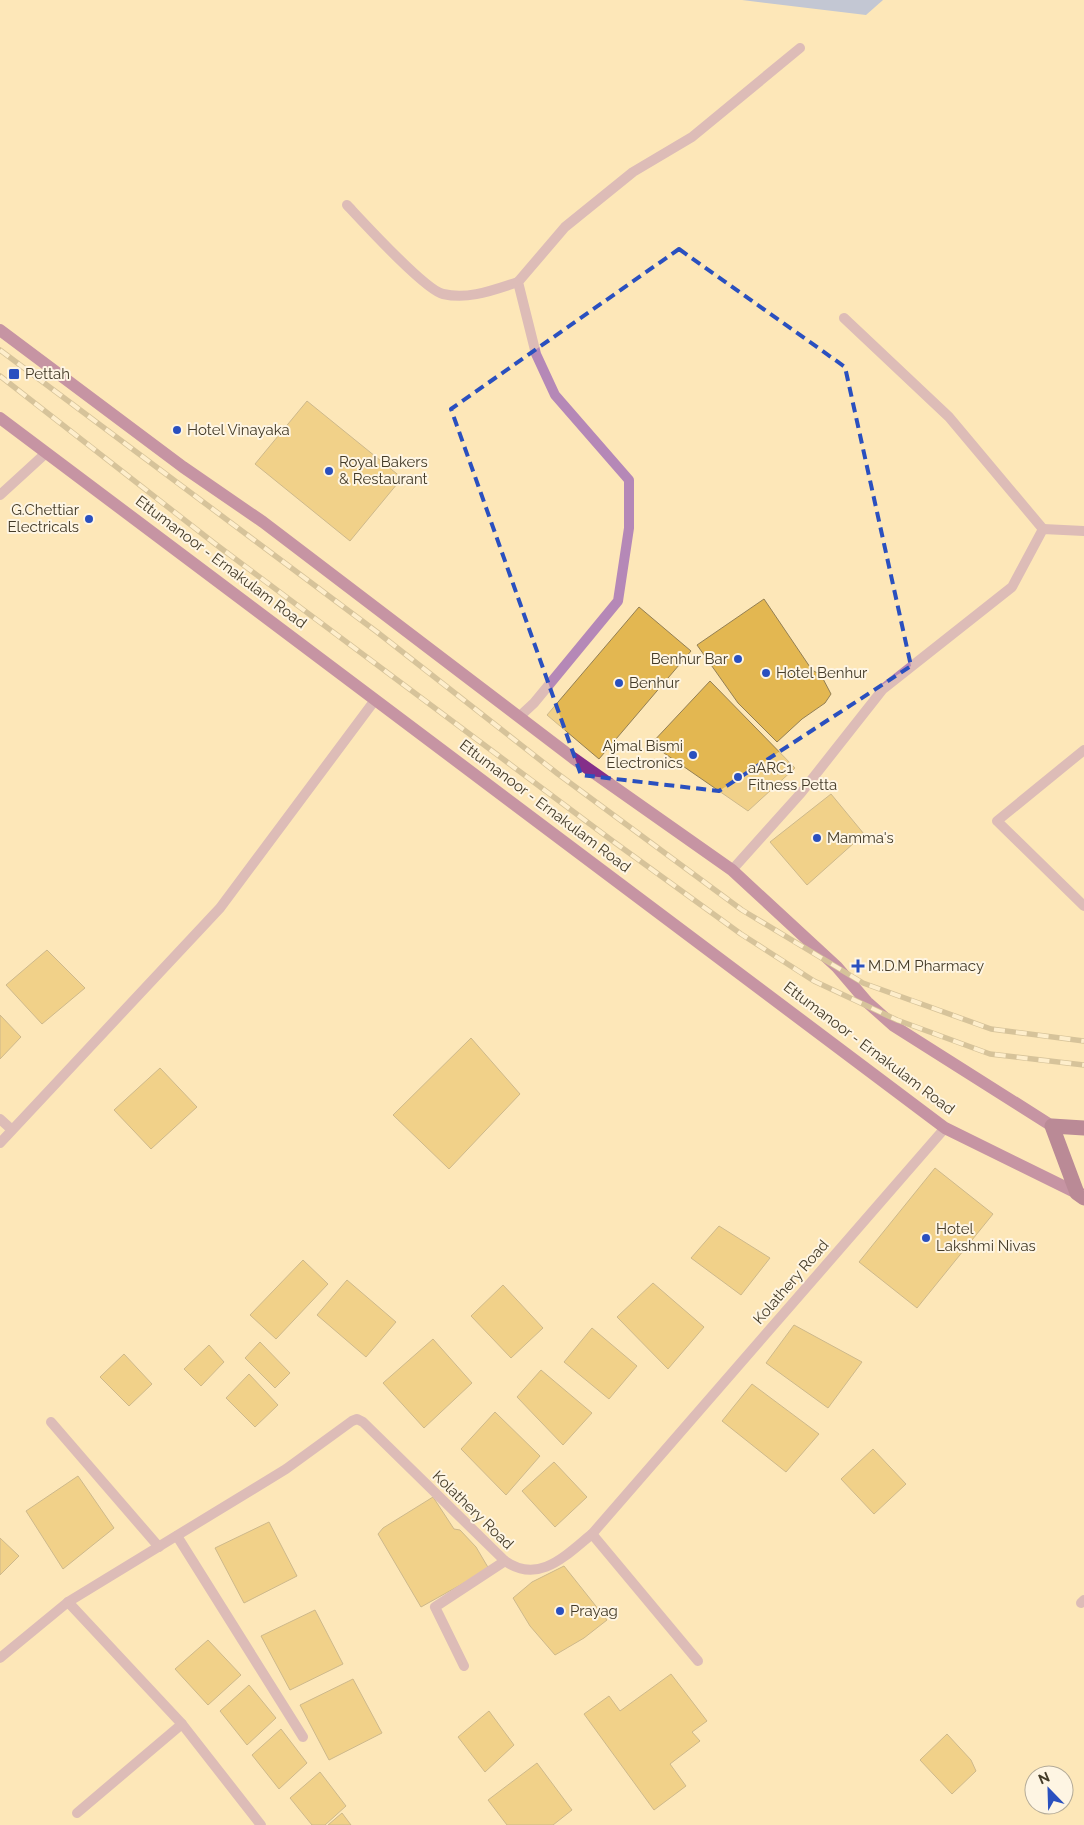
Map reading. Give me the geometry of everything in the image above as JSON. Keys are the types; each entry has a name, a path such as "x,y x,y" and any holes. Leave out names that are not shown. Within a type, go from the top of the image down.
{"highway":[{"path":"1082,1194 1052,1126 1084,1128"}],"main road":[{"path":"0,330 184,467 262,522 573,758 732,870 838,967 867,1002 894,1026 1052,1126"},
{"name":"Ettumanoor - Ernakulam Road","path":"0,418 945,1128 1082,1194"}],"street":[{"path":"347,205 405,265 441,294 478,296 518,282 564,227 633,172 692,137 800,48"},
{"path":"518,282 536,354 555,395 629,480 629,528 618,601 534,703 520,716"},
{"path":"844,318 949,418 1043,529 1084,531"},
{"path":"0,495 46,453"},
{"path":"732,870 801,793 883,689 1012,587 1043,529"},
{"path":"0,1143 11,1129 220,908 375,700"},
{"path":"1084,750 997,821 1084,906"},
{"path":"0,1119 11,1129"},
{"name":"Kolathery Road","path":"0,1658 68,1602 286,1469 357,1419 363,1422 505,1562 515,1569 540,1570 562,1558 592,1534 945,1128"},
{"path":"51,1422 159,1547"},
{"path":"592,1534 698,1661"},
{"path":"177,1536 303,1737"},
{"path":"464,1666 435,1607 505,1562"},
{"path":"68,1602 182,1724 261,1825"},
{"path":"77,1813 182,1724"}],"highlighted area":[{"path":"679,249 845,367 911,666 719,791 581,775 451,409"}],"water":[{"path":"742,0 883,0 866,15"}],"building":[{"name":"Royal Bakers & Restaurant","path":"307,401 402,478 350,541 255,464"},
{"name":"Hotel Benhur","path":"764,599 812,670 821,675 831,694 825,703 802,719 777,742 738,703 697,645"},
{"name":"Benhur","path":"639,607 691,651 599,759 547,715"},
{"path":"710,681 795,768 748,811 651,744"},
{"name":"Mamma's","path":"831,794 864,834 807,885 770,842"},
{"path":"47,950 85,988 42,1024 6,985"},
{"path":"0,1015 21,1037 0,1059"},
{"path":"471,1038 520,1094 449,1169 393,1115"},
{"path":"160,1068 197,1107 151,1149 114,1110"},
{"name":"Hotel Lakshmi Nivas","path":"935,1168 993,1214 917,1308 859,1262"},
{"path":"719,1226 770,1258 741,1295 691,1258"},
{"path":"303,1260 328,1284 276,1339 250,1315"},
{"path":"347,1280 396,1322 366,1357 317,1315"},
{"path":"653,1283 704,1327 668,1369 617,1317"},
{"path":"503,1285 543,1328 511,1358 471,1316"},
{"path":"794,1325 862,1362 828,1408 766,1363"},
{"path":"592,1328 637,1366 609,1399 564,1362"},
{"path":"433,1339 472,1383 424,1428 383,1383"},
{"path":"260,1342 290,1373 275,1388 245,1358"},
{"path":"209,1345 224,1362 201,1386 184,1369"},
{"path":"124,1354 152,1384 129,1406 100,1377"},
{"path":"541,1370 592,1413 563,1445 517,1397"},
{"path":"249,1374 278,1405 255,1427 226,1398"},
{"path":"752,1384 819,1434 786,1472 722,1421"},
{"path":"495,1412 540,1456 506,1495 461,1449"},
{"path":"873,1449 906,1484 874,1514 841,1479"},
{"path":"554,1462 587,1497 555,1527 522,1491"},
{"path":"78,1476 114,1528 63,1569 26,1511"},
{"path":"433,1497 454,1529 460,1530 476,1547 489,1569 421,1607 378,1534 383,1528"},
{"path":"269,1522 297,1576 244,1603 215,1548"},
{"path":"0,1538 19,1556 0,1575"},
{"name":"Prayag","path":"564,1566 607,1620 584,1638 555,1655 530,1626 513,1598 532,1582"},
{"path":"315,1610 343,1664 290,1690 261,1636"},
{"path":"208,1640 241,1675 208,1705 175,1669"},
{"path":"671,1674 707,1721 692,1732 700,1741 670,1764 686,1786 654,1810 584,1714 609,1696 620,1711"},
{"path":"353,1679 382,1733 329,1760 300,1705"},
{"path":"249,1685 276,1718 247,1745 220,1711"},
{"path":"489,1711 514,1745 485,1772 458,1737"},
{"path":"281,1729 307,1763 279,1789 252,1755"},
{"path":"947,1734 971,1760 976,1771 952,1794 920,1760"},
{"path":"537,1763 572,1810 553,1825 507,1825 488,1800"},
{"path":"320,1772 346,1806 325,1825 312,1825 290,1798"},
{"path":"342,1813 351,1825 328,1825"}],"railway":[{"path":"0,350 377,632 558,774 742,910 863,983 991,1029 1084,1041"},
{"path":"0,376 214,543 614,842 741,934 814,981 897,1020 990,1054 1084,1065"}],"place":[{"name":"Pettah","path":"14,374"},
{"name":"Hotel Vinayaka","path":"177,430"},
{"name":"Royal Bakers & Restaurant","path":"329,471"},
{"name":"G.Chettiar Electricals","path":"89,519"},
{"name":"Benhur Bar","path":"738,659"},
{"name":"Hotel Benhur","path":"766,673"},
{"name":"Benhur","path":"619,683"},
{"name":"Ajmal Bismi Electronics","path":"693,755"},
{"name":"aARC1 Fitness Petta","path":"738,777"},
{"name":"Mamma's","path":"817,838"},
{"name":"M.D.M Pharmacy","path":"858,966"},
{"name":"Hotel Lakshmi Nivas","path":"926,1238"},
{"name":"Prayag","path":"560,1611"}]}
